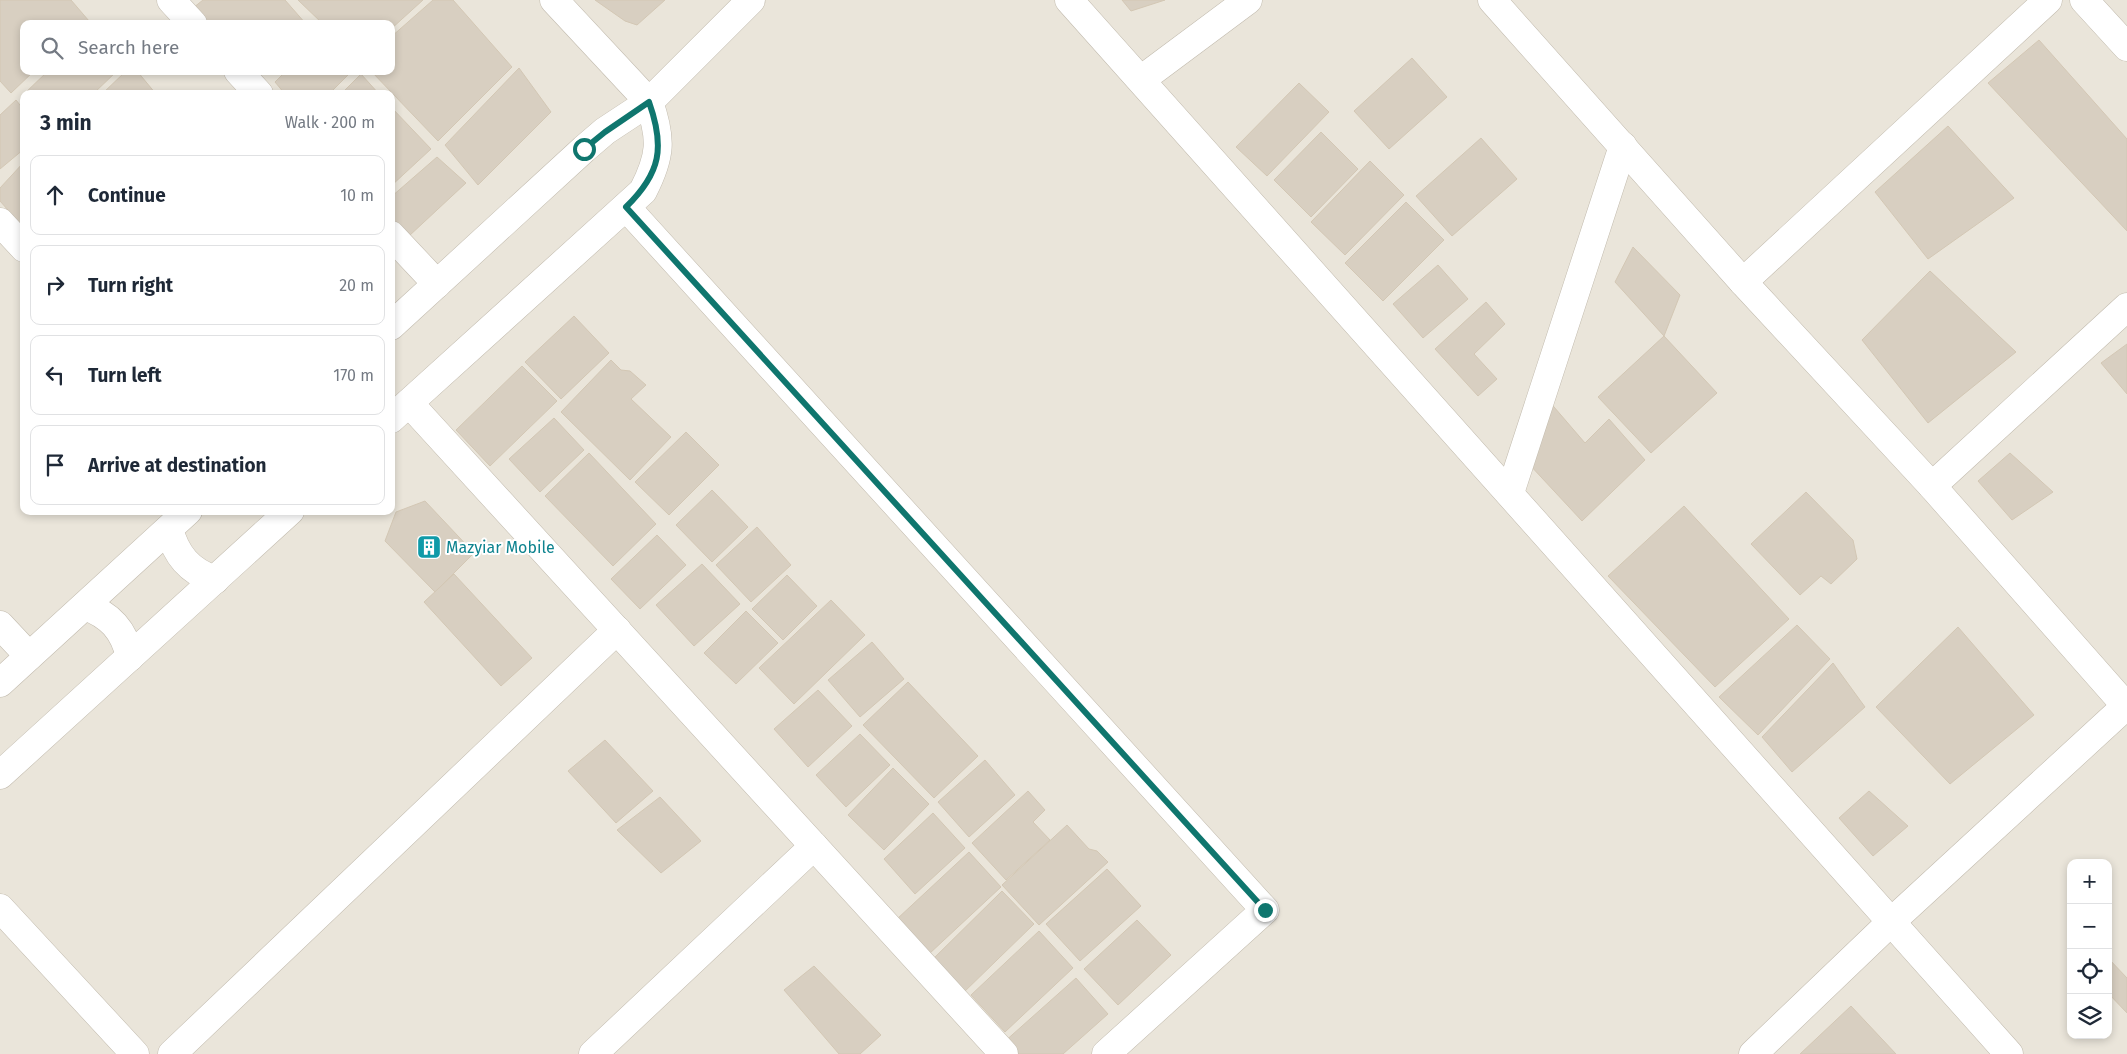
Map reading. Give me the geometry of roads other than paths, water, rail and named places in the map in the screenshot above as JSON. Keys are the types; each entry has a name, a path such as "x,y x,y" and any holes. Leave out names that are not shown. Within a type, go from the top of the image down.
{"street":[{"path":"171,0 189,20"},
{"path":"554,0 649,102 657,124 659,147 654,170 643,191 400,411 617,630 1004,1054"},
{"path":"395,322 584,149 649,102 751,0"},
{"path":"1070,0 2009,1054"},
{"path":"1142,79 1248,0"},
{"path":"1492,0 1743,282 1932,486 2126,706 1891,922 1753,1054"},
{"path":"1743,282 2048,0"},
{"path":"2084,0 2127,47"},
{"path":"242,75 255,90"},
{"path":"1510,494 1622,146"},
{"path":"626,207 1265,910 1106,1054"},
{"path":"0,222 20,244"},
{"path":"395,238 437,284"},
{"path":"1932,486 2127,307"},
{"path":"0,775 286,515"},
{"path":"178,520 172,543 179,556 200,575 214,580"},
{"path":"0,682 178,520"},
{"path":"85,606 104,615 120,630 127,642 130,657"},
{"path":"0,625 29,656"},
{"path":"172,1054 617,630"},
{"path":"593,1054 814,846"},
{"path":"0,908 135,1054"}],"place":[{"name":"Mazyiar Mobile","path":"429,547"}]}
